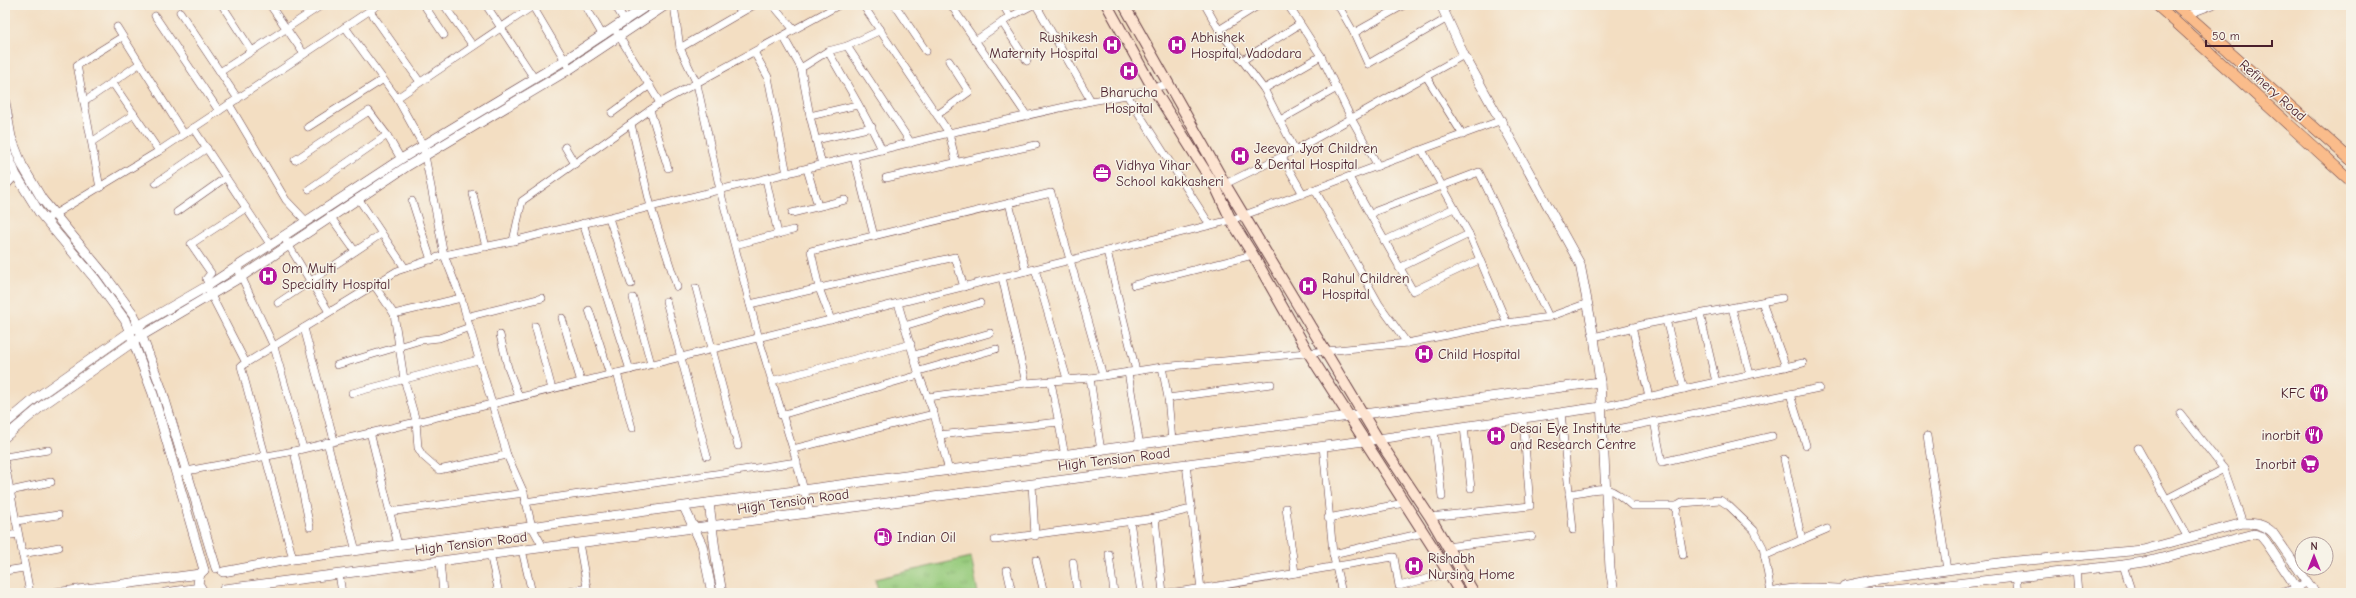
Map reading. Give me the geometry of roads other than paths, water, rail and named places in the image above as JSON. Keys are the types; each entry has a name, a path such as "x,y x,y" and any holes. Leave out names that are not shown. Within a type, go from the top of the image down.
{"main road":[{"path":"1108,5 1152,88 1216,188 1230,220 1253,256 1308,352 1449,572 1460,593"},
{"path":"1124,5 1225,184 1327,350 1378,439 1430,516 1446,547 1474,593"},
{"name":"Refinery Road","path":"2157,5 2351,181"},
{"name":"Refinery Road","path":"2176,5 2351,160"},
{"path":"2187,32 2197,24"}],"street":[{"path":"222,5 252,51"},
{"path":"270,5 285,29 304,54"},
{"path":"44,220 100,188 158,151 378,5"},
{"path":"424,5 444,35"},
{"path":"444,5 473,46"},
{"path":"486,5 534,78"},
{"path":"397,98 532,5 570,69"},
{"path":"585,5 603,36"},
{"path":"615,5 625,22"},
{"path":"5,424 37,397 138,326 208,286 401,159 565,60 625,22 648,5"},
{"path":"5,437 43,404 141,336 241,277 358,198 570,69 666,5"},
{"path":"674,5 680,48 698,84 720,190 759,339 781,415 794,449 803,491 810,513"},
{"path":"680,48 754,5"},
{"path":"772,5 794,30"},
{"path":"513,241 522,201 660,103 698,84 839,5"},
{"path":"863,5 949,133 956,162"},
{"path":"894,5 926,51"},
{"path":"951,5 975,42 1028,116"},
{"path":"1003,5 1010,17"},
{"path":"975,42 1002,22 1033,5"},
{"path":"1036,5 1091,101"},
{"path":"1206,5 1218,30 1243,60 1264,89 1295,150"},
{"path":"1218,30 1259,5"},
{"path":"1288,5 1321,56 1351,118 1378,166"},
{"path":"1338,5 1354,32 1368,64 1446,19"},
{"path":"1354,32 1404,5"},
{"path":"1440,5 1464,55 1496,113 1502,120 1580,264 1594,337 1600,382 1611,579 1614,593"},
{"path":"2187,15 2213,5"},
{"path":"220,72 319,6"},
{"path":"370,11 420,82"},
{"path":"180,12 238,98"},
{"path":"155,16 219,111"},
{"path":"1002,22 1027,61"},
{"path":"1243,60 1300,24"},
{"path":"117,27 184,134"},
{"path":"344,27 382,80 397,98 423,145 444,255 461,298 507,455 524,493 532,527 543,547"},
{"path":"614,28 660,103"},
{"path":"801,68 828,51 847,46 881,30"},
{"path":"782,36 801,68 810,116 822,165"},
{"path":"100,188 93,141 77,65 122,37"},
{"path":"847,46 911,144"},
{"path":"828,51 857,105 872,127 882,150"},
{"path":"754,52 768,77 787,174"},
{"path":"1225,184 1295,150 1464,55"},
{"path":"1264,89 1321,56"},
{"path":"938,115 969,92 949,61"},
{"path":"84,102 139,64"},
{"path":"1426,76 1463,135"},
{"path":"308,127 382,80"},
{"path":"112,82 158,151"},
{"path":"293,559 241,366 374,285 405,268 444,255 513,241 609,218 911,144 949,133 1091,101 1127,95 1168,84"},
{"path":"612,113 650,85"},
{"path":"1280,120 1337,88"},
{"path":"1127,95 1210,225"},
{"path":"5,102 11,137 22,165 54,214 104,274 134,315 162,390 220,570 227,580 222,592"},
{"path":"229,104 286,200 306,221"},
{"path":"810,116 857,105"},
{"path":"650,110 668,168"},
{"path":"295,160 368,111 387,135 401,159"},
{"path":"93,141 134,114"},
{"path":"176,473 294,451 330,441 492,404 630,370 679,356 759,339 1230,220 1502,120"},
{"path":"631,124 651,207 677,287"},
{"path":"816,140 872,127"},
{"path":"193,128 208,148 270,244"},
{"path":"309,189 387,135"},
{"path":"886,178 1036,145"},
{"path":"565,147 575,164"},
{"path":"5,148 16,175 44,220 96,280 125,320 152,394 176,473 202,572 198,578 202,590 165,593"},
{"path":"156,183 208,148"},
{"path":"1422,150 1443,185 1469,234 1507,323"},
{"path":"854,157 874,236"},
{"path":"1282,157 1303,194"},
{"path":"807,169 818,206"},
{"path":"1371,215 1443,185 1479,172 1549,317"},
{"path":"5,187 16,175"},
{"path":"1349,177 1413,291 1479,260"},
{"path":"177,212 226,178"},
{"path":"766,179 778,234"},
{"path":"1314,190 1379,304 1407,343"},
{"path":"831,320 819,288 811,251 1052,193 1103,376"},
{"path":"473,194 486,246"},
{"path":"358,198 405,268"},
{"path":"792,213 845,200"},
{"path":"412,201 431,260"},
{"path":"1009,203 1026,271"},
{"path":"246,208 191,244 211,273 206,279 211,295 246,364"},
{"path":"1384,241 1454,208"},
{"path":"330,216 355,251"},
{"path":"609,218 631,284"},
{"path":"583,223 630,370"},
{"path":"735,245 793,230"},
{"path":"278,303 310,280 381,234"},
{"path":"1399,268 1469,234"},
{"path":"283,236 329,312"},
{"path":"1107,251 1136,371"},
{"path":"1134,285 1253,256"},
{"path":"750,304 955,257 964,287"},
{"path":"237,267 274,347 303,448"},
{"path":"1035,269 1067,379"},
{"path":"1002,277 1026,383"},
{"path":"374,285 394,314 398,348 404,379 416,421 418,448 439,470 507,455"},
{"path":"696,288 738,446"},
{"path":"394,314 461,298"},
{"path":"466,317 542,298"},
{"path":"632,298 651,364"},
{"path":"1594,337 1632,327 1782,298"},
{"path":"666,301 679,356 707,456"},
{"path":"1762,302 1786,367"},
{"path":"898,303 919,373 934,414 949,471"},
{"path":"904,326 980,303"},
{"path":"928,397 1026,383 1090,378 1162,367 1407,343 1507,323 1549,317 1588,303"},
{"path":"1732,308 1750,374"},
{"path":"589,310 632,428"},
{"path":"1700,314 1716,382"},
{"path":"562,318 581,382"},
{"path":"1666,320 1684,389"},
{"path":"535,326 552,389"},
{"path":"337,365 470,327"},
{"path":"1632,327 1649,397"},
{"path":"304,328 356,550"},
{"path":"914,355 990,333"},
{"path":"500,335 508,368 519,397"},
{"path":"772,381 911,344"},
{"path":"781,415 996,349"},
{"path":"352,393 478,360"},
{"path":"1601,407 1803,363"},
{"path":"1162,367 1168,398 1172,442"},
{"path":"1128,372 1140,446"},
{"path":"1090,378 1101,451"},
{"path":"1051,382 1065,456"},
{"name":"High Tension Road","path":"55,593 356,550 1172,442 1600,382"},
{"path":"1168,398 1271,384"},
{"path":"1603,432 1819,388"},
{"path":"1790,394 1806,445"},
{"name":"High Tension Road","path":"222,592 339,574 1364,441 1601,407"},
{"path":"1561,413 1573,530"},
{"path":"2180,413 2224,469 2243,523"},
{"path":"794,449 934,414"},
{"path":"1430,516 1530,506 1523,419"},
{"path":"1654,421 1662,462 1772,436"},
{"path":"939,435 1059,422"},
{"path":"1464,427 1471,488"},
{"path":"1434,431 1442,497"},
{"path":"370,432 398,545"},
{"path":"1927,436 1947,570"},
{"path":"1323,446 1332,554 1342,593"},
{"path":"2138,448 2188,538"},
{"path":"5,457 48,450"},
{"path":"294,451 310,527"},
{"path":"1784,459 1802,540"},
{"path":"525,502 797,462"},
{"path":"5,464 9,496 16,521 30,593"},
{"path":"1186,464 1201,589"},
{"path":"2166,499 2224,469"},
{"path":"9,496 51,482"},
{"path":"1032,484 1035,536"},
{"path":"1569,494 1606,488 1614,490 1632,506 1677,506 1714,499 1724,502 1754,530 1760,538 1771,593 1792,588 1824,590 1873,580 2021,560 2137,551 2243,523 2258,524 2269,529 2315,593"},
{"path":"389,512 524,493"},
{"path":"709,503 722,593"},
{"path":"1328,518 1404,503"},
{"path":"1677,506 1676,514 1683,555"},
{"path":"684,507 702,545 712,593"},
{"path":"1286,508 1295,573"},
{"path":"995,540 1035,536 1155,518 1191,510"},
{"path":"16,521 58,515"},
{"path":"1155,518 1163,593"},
{"path":"1130,521 1141,593"},
{"path":"1764,556 1827,529"},
{"path":"1332,554 1423,533"},
{"path":"5,536 18,534"},
{"path":"1839,587 1865,592 1894,592 2076,569 2123,566 2150,561 2254,534 2261,536 2266,542 2298,591"},
{"path":"1446,547 1532,536"},
{"path":"565,593 588,591 578,543"},
{"path":"22,554 59,547"},
{"path":"522,550 532,593"},
{"path":"490,554 499,593"},
{"path":"1109,554 1114,593"},
{"path":"1167,593 1201,589 1394,557 1398,586 1449,572"},
{"path":"1036,560 1044,593"},
{"path":"440,561 443,593"},
{"path":"1073,562 1077,593"},
{"path":"2123,566 2132,593"},
{"path":"5,571 24,568"},
{"path":"2076,569 2078,593"},
{"path":"1007,570 1012,593"},
{"path":"339,574 342,593"},
{"path":"2016,576 2018,593"},
{"path":"2280,593 2298,591 2308,582"}],"place":[{"name":"Rushikesh Maternity Hospital","path":"1112,45"},
{"name":"Abhishek Hospital, Vadodara","path":"1177,45"},
{"name":"Bharucha Hospital","path":"1129,71"},
{"name":"Jeevan Jyot Children & Dental Hospital","path":"1240,156"},
{"name":"Vidhya Vihar School kakkasheri","path":"1102,173"},
{"name":"Om Multi Speciality Hospital","path":"268,276"},
{"name":"Rahul Children Hospital","path":"1308,286"},
{"name":"Child Hospital","path":"1424,354"},
{"name":"KFC","path":"2319,393"},
{"name":"inorbit","path":"2314,435"},
{"name":"Desai Eye Institute and Research Centre","path":"1496,436"},
{"name":"Inorbit","path":"2310,464"},
{"name":"Indian Oil","path":"883,537"},
{"name":"Rishabh Nursing Home","path":"1414,566"}]}
